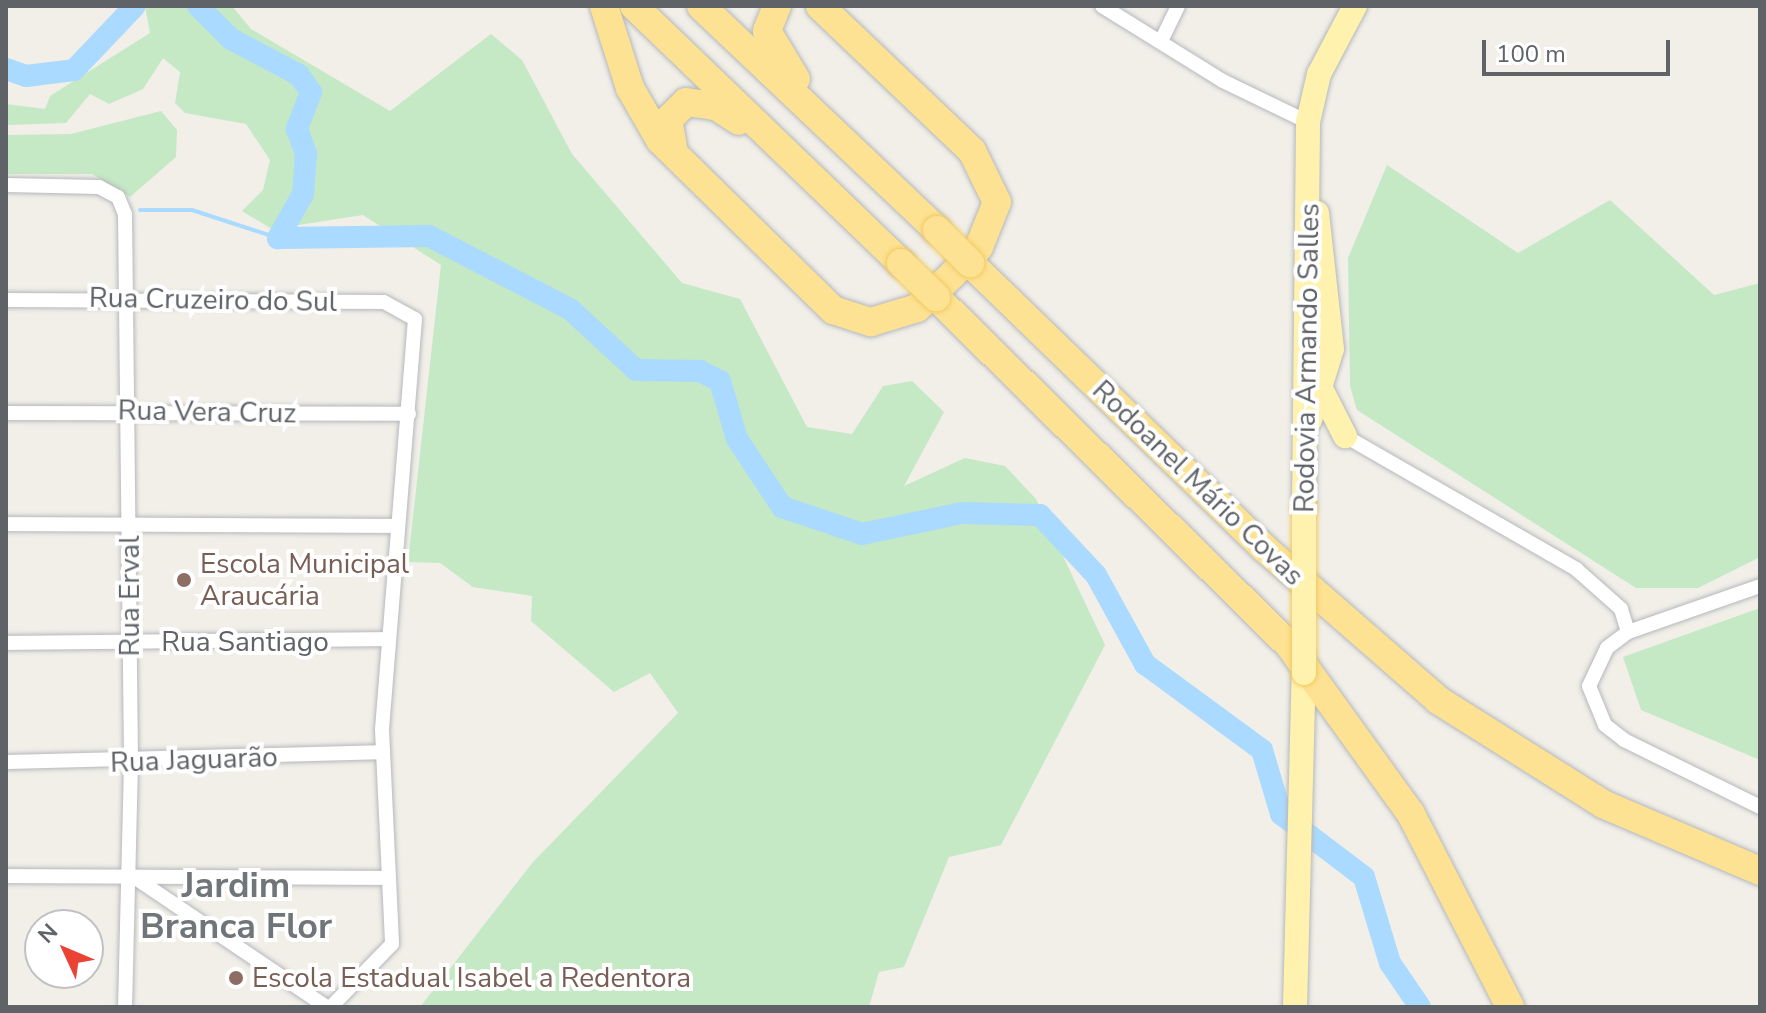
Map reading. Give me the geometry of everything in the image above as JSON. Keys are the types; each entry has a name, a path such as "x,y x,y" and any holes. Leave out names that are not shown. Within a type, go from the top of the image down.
{"highway":[{"path":"604,6 630,88 676,157 833,310 871,322 917,308 979,247 997,202 993,182 972,151 820,9"},
{"name":"Rodoanel Mário Covas","path":"634,6 936,297 1289,645 1411,814 1510,1007"},
{"name":"Rodoanel Mário Covas","path":"701,6 1264,548 1438,700 1603,804 1760,871"},
{"path":"777,6 767,31 775,50 835,132"},
{"path":"676,157 668,120 676,108 699,101 790,156"}],"main road":[{"name":"Rodovia Armando Salles","path":"1295,1007 1299,949 1305,472 1319,422 1305,362 1311,175 1308,122 1319,74 1355,6"},
{"path":"1311,175 1332,349 1319,422"},
{"path":"1305,362 1322,443 1305,472"}],"street":[{"path":"1102,6 1308,122"},
{"path":"1161,41 1178,6"},
{"name":"Rua Erval","path":"6,185 110,189 125,214 131,763 131,875 125,1007"},
{"name":"Rua Cruzeiro do Sul","path":"6,300 128,298 384,302 415,319 409,414"},
{"name":"Rua Vera Cruz","path":"6,413 127,410 409,414"},
{"path":"131,875 329,1007 392,944 382,752 388,639 409,414"},
{"path":"1319,422 1576,569 1621,609 1628,632"},
{"path":"6,524 130,520 398,526"},
{"path":"1760,586 1628,632 1607,648 1589,686 1605,725 1760,807"},
{"name":"Rua Santiago","path":"6,643 388,639"},
{"name":"Rua Jaguarão","path":"6,762 131,763 382,752"},
{"path":"6,876 388,878"}],"green space":[{"path":"145,6 232,6 251,29 390,111 491,34 522,60 572,154 682,283 740,299 807,427 852,434 883,386 912,381 944,412 904,486 965,458 1005,466 1036,499 1105,645 1001,845 949,857 904,967 879,972 869,1007 420,1007 533,862 678,713 650,673 614,692 531,621 532,596 473,587 440,563 408,562 441,265 363,215 272,229 242,211 263,190 270,160 246,124 185,113 175,103 180,72 163,58 143,89 109,104 90,94 66,123 6,125 6,104 45,109 50,96 150,33"},
{"path":"161,111 177,130 176,157 130,197 92,174 6,174 6,135 71,134"},
{"path":"1387,165 1518,253 1610,200 1714,295 1760,283 1760,557 1698,588 1636,588 1357,410 1350,386 1348,258"},
{"path":"1760,608 1760,760 1641,710 1623,657"}],"waterway":[{"path":"6,69 26,76 74,70 135,6"},
{"path":"198,6 231,39 299,75 311,92 297,129 306,154 303,194 278,238 429,236 570,309 636,370 700,371 720,381 737,439 782,507 862,534 962,513 1040,515 1096,575 1145,664 1262,750 1281,814 1364,877 1390,963 1420,1007"},
{"path":"140,210 192,210 278,238"}],"place":[{"name":"Escola Municipal Araucária","path":"184,580"},
{"name":"Escola Estadual Isabel a Redentora","path":"236,978"}],"district":[{"name":"Jardim Branca Flor","path":"236,906"}]}
